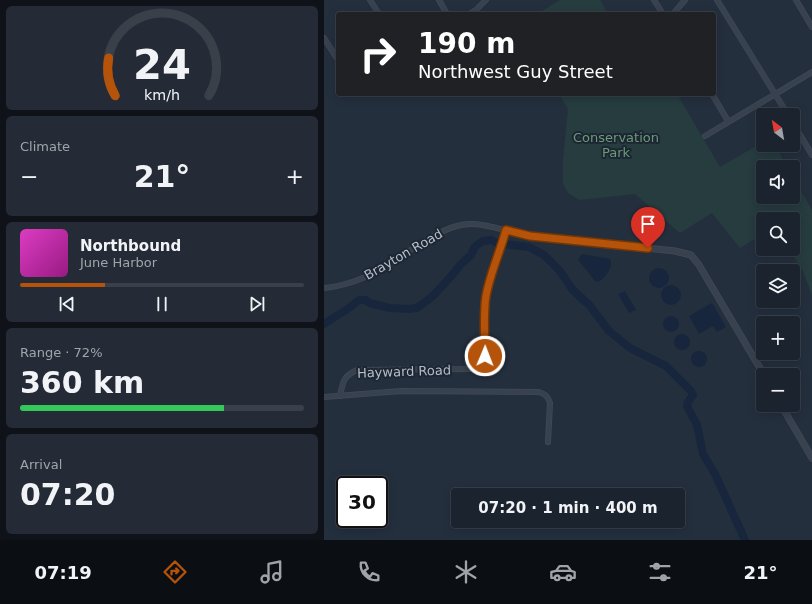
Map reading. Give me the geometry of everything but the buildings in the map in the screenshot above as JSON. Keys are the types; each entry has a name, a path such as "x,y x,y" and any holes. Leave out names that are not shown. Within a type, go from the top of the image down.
{"street":[{"path":"370,0 378,12"},
{"path":"439,0 446,12"},
{"path":"472,12 486,0"},
{"path":"654,0 662,12"},
{"path":"675,12 685,0"},
{"path":"717,0 784,108"},
{"path":"796,0 812,27"},
{"path":"324,38 336,57"},
{"path":"705,136 812,72"},
{"path":"713,96 728,122"},
{"path":"800,135 812,155"},
{"name":"Brayton Road","path":"324,288 343,285 365,277 385,267 428,239 448,229 469,224 505,233"},
{"path":"505,233 667,250 690,255 699,265 760,368"},
{"name":"Hayward Road","path":"340,396 344,380 349,373 357,370 472,369 479,366 483,362 485,356 486,297 490,277 500,252 505,233"},
{"path":"324,397 401,391 544,393 550,402 548,442"},
{"path":"786,412 812,458"}],"green space":[{"path":"560,0 600,0 607,12 540,12"},
{"name":"Conservation Park","path":"560,96 678,96 720,167 756,146 756,152 779,152 783,160 756,160 756,204 800,204 800,189 812,210 812,295 800,264 794,256 800,256 800,212 756,212 756,238 740,248 712,213 680,233 635,194 579,200 568,193 563,183 563,160 568,109"}],"water":[{"path":"582,254 610,259 611,266 606,276 598,282 595,281 578,259"},
{"path":"659,268 666,271 669,278 666,285 659,288 652,285 649,278 652,271"},
{"path":"667,285 675,285 681,291 681,299 675,305 667,305 661,299 661,291"},
{"path":"625,291 636,310 629,313 618,294"},
{"path":"712,303 726,327 717,332 713,326 699,334 689,316"},
{"path":"671,316 677,318 679,324 677,330 671,332 665,330 663,324 665,318"},
{"path":"682,334 688,336 690,342 688,348 682,350 676,348 674,342 676,336"},
{"path":"699,351 705,353 707,359 705,365 699,367 693,365 691,359 693,353"}],"waterway":[{"path":"324,324 359,300 365,300 370,303 390,308 417,308 433,296 460,265 471,255 474,248 483,241 491,240 497,243 529,247 544,255 560,271 572,289 590,306 609,331 630,348 666,366 691,391 693,395 687,406 697,425 703,454 715,474 745,540"}],"route":[{"path":"485,356 486,297 490,277 500,252 506,230 517,234 530,236 648,248"}]}
